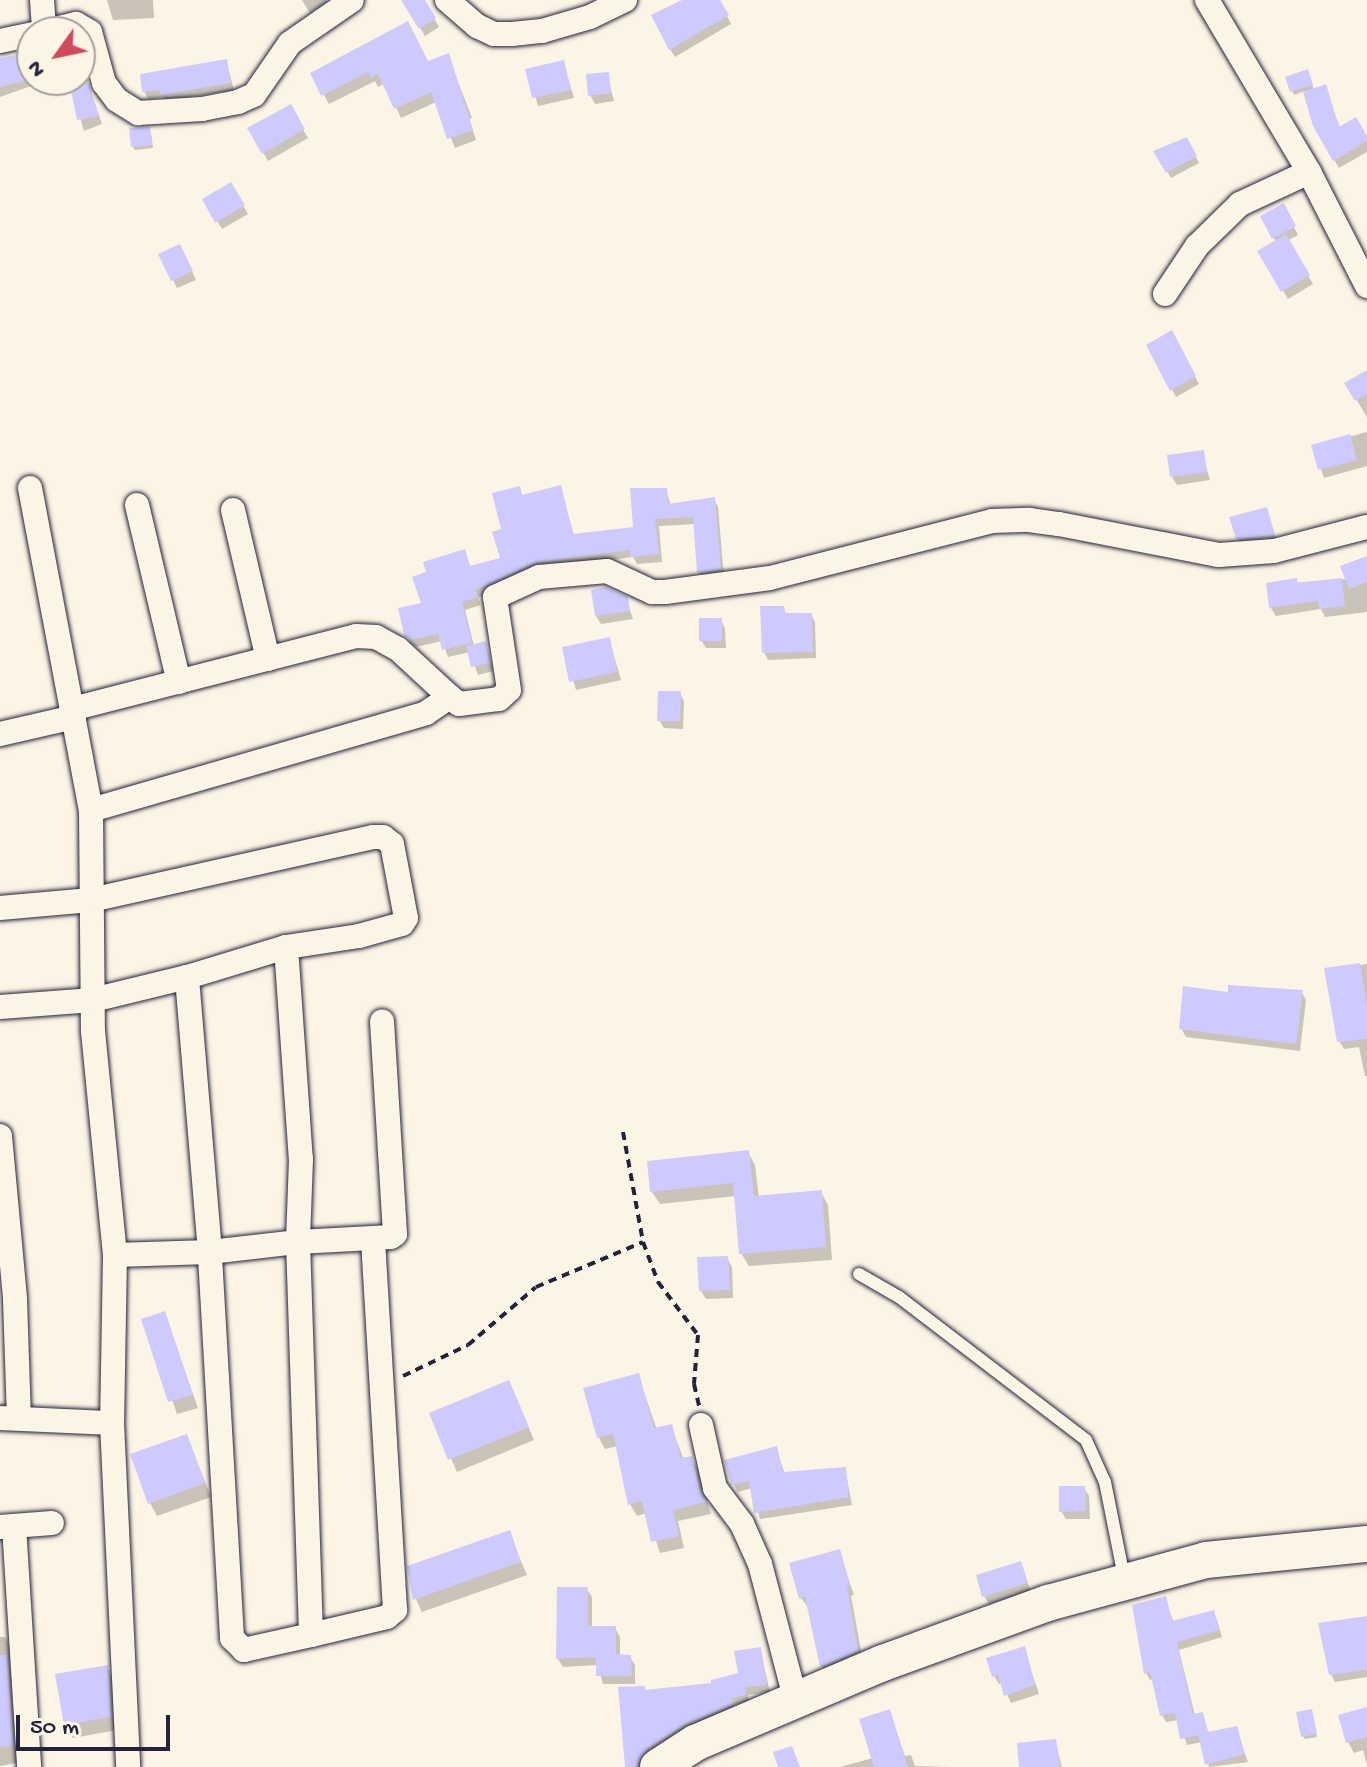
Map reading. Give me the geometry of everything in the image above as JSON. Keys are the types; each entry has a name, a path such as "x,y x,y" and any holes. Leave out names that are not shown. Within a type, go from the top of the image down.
{"street":[{"path":"96,54 104,83 117,100 138,113 202,109 238,102 254,95 290,43 352,0"},
{"path":"447,0 477,26 494,34 512,34 542,31 578,21 625,0"},
{"path":"1207,0 1309,172 1367,286"},
{"path":"1165,294 1197,246 1240,204 1309,172"},
{"path":"30,488 91,810 93,1000 115,1255 112,1423 128,1767"},
{"path":"137,505 179,682"},
{"path":"233,510 268,659"},
{"path":"0,734 179,682 356,636 376,637 398,649 459,704 499,699 509,690 495,597 539,577 607,571 652,592 665,592 770,578 992,521 1029,520 1059,524 1219,555 1274,551 1367,527"},
{"path":"91,810 426,713 450,697"},
{"path":"0,908 91,900 383,837 392,844 406,918 402,924 359,936 286,947 187,977 93,1000 0,1007"},
{"path":"286,947 301,1159 298,1242 311,1635"},
{"path":"187,977 210,1252 232,1638 244,1650 387,1617 395,1610 373,1239"},
{"path":"115,1255 210,1252 298,1242 391,1237 396,1230 382,1021"},
{"path":"0,1150 15,1299 9,1417 112,1423"},
{"path":"701,1425 715,1488 742,1524 760,1564 796,1701"},
{"path":"29,1767 7,1526 52,1523"},
{"path":"658,1767 695,1743 950,1636 1125,1580 1206,1560 1367,1544"}],"lane":[{"path":"859,1274 912,1306 1086,1440 1105,1482 1125,1580"}],"path":[{"path":"623,1132 643,1242 658,1282 698,1335 694,1384 701,1425"},
{"path":"382,1378 409,1374 452,1353 490,1328 536,1287 643,1242"}],"building":[{"path":"401,0 425,0 436,18 419,29"},
{"path":"682,0 720,0 729,15 669,50 651,15"},
{"path":"408,21 428,61 449,53 473,130 447,139 431,92 394,109 378,74 371,78 368,72 321,96 310,73"},
{"path":"16,55 16,83 0,87 0,58"},
{"path":"227,59 231,83 160,95 159,90 142,92 140,74"},
{"path":"564,60 571,90 532,98 525,69"},
{"path":"1308,69 1313,85 1290,92 1285,77"},
{"path":"609,72 611,93 588,96 586,74"},
{"path":"1326,84 1339,127 1356,117 1367,136 1367,141 1333,161 1313,126 1303,92"},
{"path":"72,96 93,96 99,116 77,120"},
{"path":"291,104 305,129 262,154 247,128"},
{"path":"150,127 152,145 131,147 129,128"},
{"path":"1187,137 1197,156 1166,173 1153,151"},
{"path":"231,182 245,205 215,223 202,199"},
{"path":"1284,203 1296,226 1272,239 1260,216"},
{"path":"1286,234 1310,275 1281,292 1257,251"},
{"path":"180,244 193,271 171,281 158,254"},
{"path":"1172,330 1196,376 1170,391 1146,345"},
{"path":"1367,370 1367,394 1355,401 1344,383"},
{"path":"1350,434 1357,460 1318,470 1311,445"},
{"path":"1204,450 1207,472 1170,477 1167,455"},
{"path":"561,485 573,534 633,527 630,488 667,488 668,504 715,497 721,569 697,573 693,517 655,519 659,554 630,557 630,550 537,562 475,590 478,597 462,602 472,643 442,650 438,634 410,640 404,635 398,608 421,603 412,577 426,572 423,562 465,549 470,566 500,558 492,532 501,529 492,493 520,486 522,495"},
{"path":"1267,507 1275,535 1236,539 1229,517"},
{"path":"1367,556 1367,582 1349,589 1340,566"},
{"path":"1297,578 1297,583 1342,578 1345,606 1319,609 1318,601 1269,608 1266,583"},
{"path":"606,587 628,597 630,611 595,616 591,590"},
{"path":"760,606 784,606 785,613 812,613 813,652 762,653"},
{"path":"699,618 722,618 722,641 699,641"},
{"path":"610,637 617,672 569,682 562,647"},
{"path":"486,641 490,663 471,667 466,646"},
{"path":"658,691 681,691 680,721 657,721"},
{"path":"1360,963 1367,1005 1367,1039 1337,1042 1324,968"},
{"path":"1228,985 1303,990 1296,1044 1179,1029 1183,986 1228,992"},
{"path":"749,1150 754,1196 822,1190 826,1247 739,1254 733,1183 650,1192 647,1161"},
{"path":"728,1256 730,1290 699,1291 697,1257"},
{"path":"165,1311 193,1395 168,1402 141,1319"},
{"path":"639,1373 654,1428 672,1424 681,1458 692,1456 700,1491 707,1502 673,1510 679,1536 651,1542 642,1501 628,1505 613,1434 597,1438 583,1388"},
{"path":"509,1380 529,1427 448,1460 429,1413"},
{"path":"187,1434 205,1483 148,1504 130,1454"},
{"path":"777,1446 783,1472 846,1467 849,1497 754,1513 749,1481 732,1485 724,1460"},
{"path":"1059,1486 1085,1486 1086,1511 1059,1512"},
{"path":"510,1530 521,1562 413,1600 407,1566"},
{"path":"840,1549 850,1585 847,1586 858,1651 820,1667 805,1597 799,1599 789,1563"},
{"path":"1021,1561 1028,1583 982,1597 976,1575"},
{"path":"557,1587 588,1587 588,1626 616,1626 616,1654 631,1655 632,1676 596,1676 596,1657 556,1659"},
{"path":"1166,1596 1172,1621 1214,1610 1219,1630 1177,1642 1193,1714 1203,1712 1208,1732 1237,1726 1245,1754 1205,1765 1198,1735 1180,1739 1175,1713 1160,1716 1150,1672 1144,1674 1132,1605"},
{"path":"1367,1616 1367,1670 1329,1675 1318,1623"},
{"path":"1025,1646 1035,1685 1004,1696 998,1675 992,1677 986,1658"},
{"path":"761,1647 767,1685 745,1687 746,1695 732,1698 733,1704 684,1725 648,1748 637,1766 625,1767 618,1687 645,1686 645,1690 711,1683 711,1680 738,1673 734,1651"},
{"path":"0,1655 7,1655 13,1745 0,1747"},
{"path":"108,1665 111,1717 64,1725 55,1674"},
{"path":"1367,1707 1367,1737 1346,1743 1338,1715"},
{"path":"890,1709 908,1767 874,1767 859,1719"},
{"path":"1312,1709 1317,1734 1301,1737 1296,1712"},
{"path":"1056,1739 1060,1767 1019,1767 1017,1743"},
{"path":"792,1746 800,1767 778,1767 773,1752"}]}
